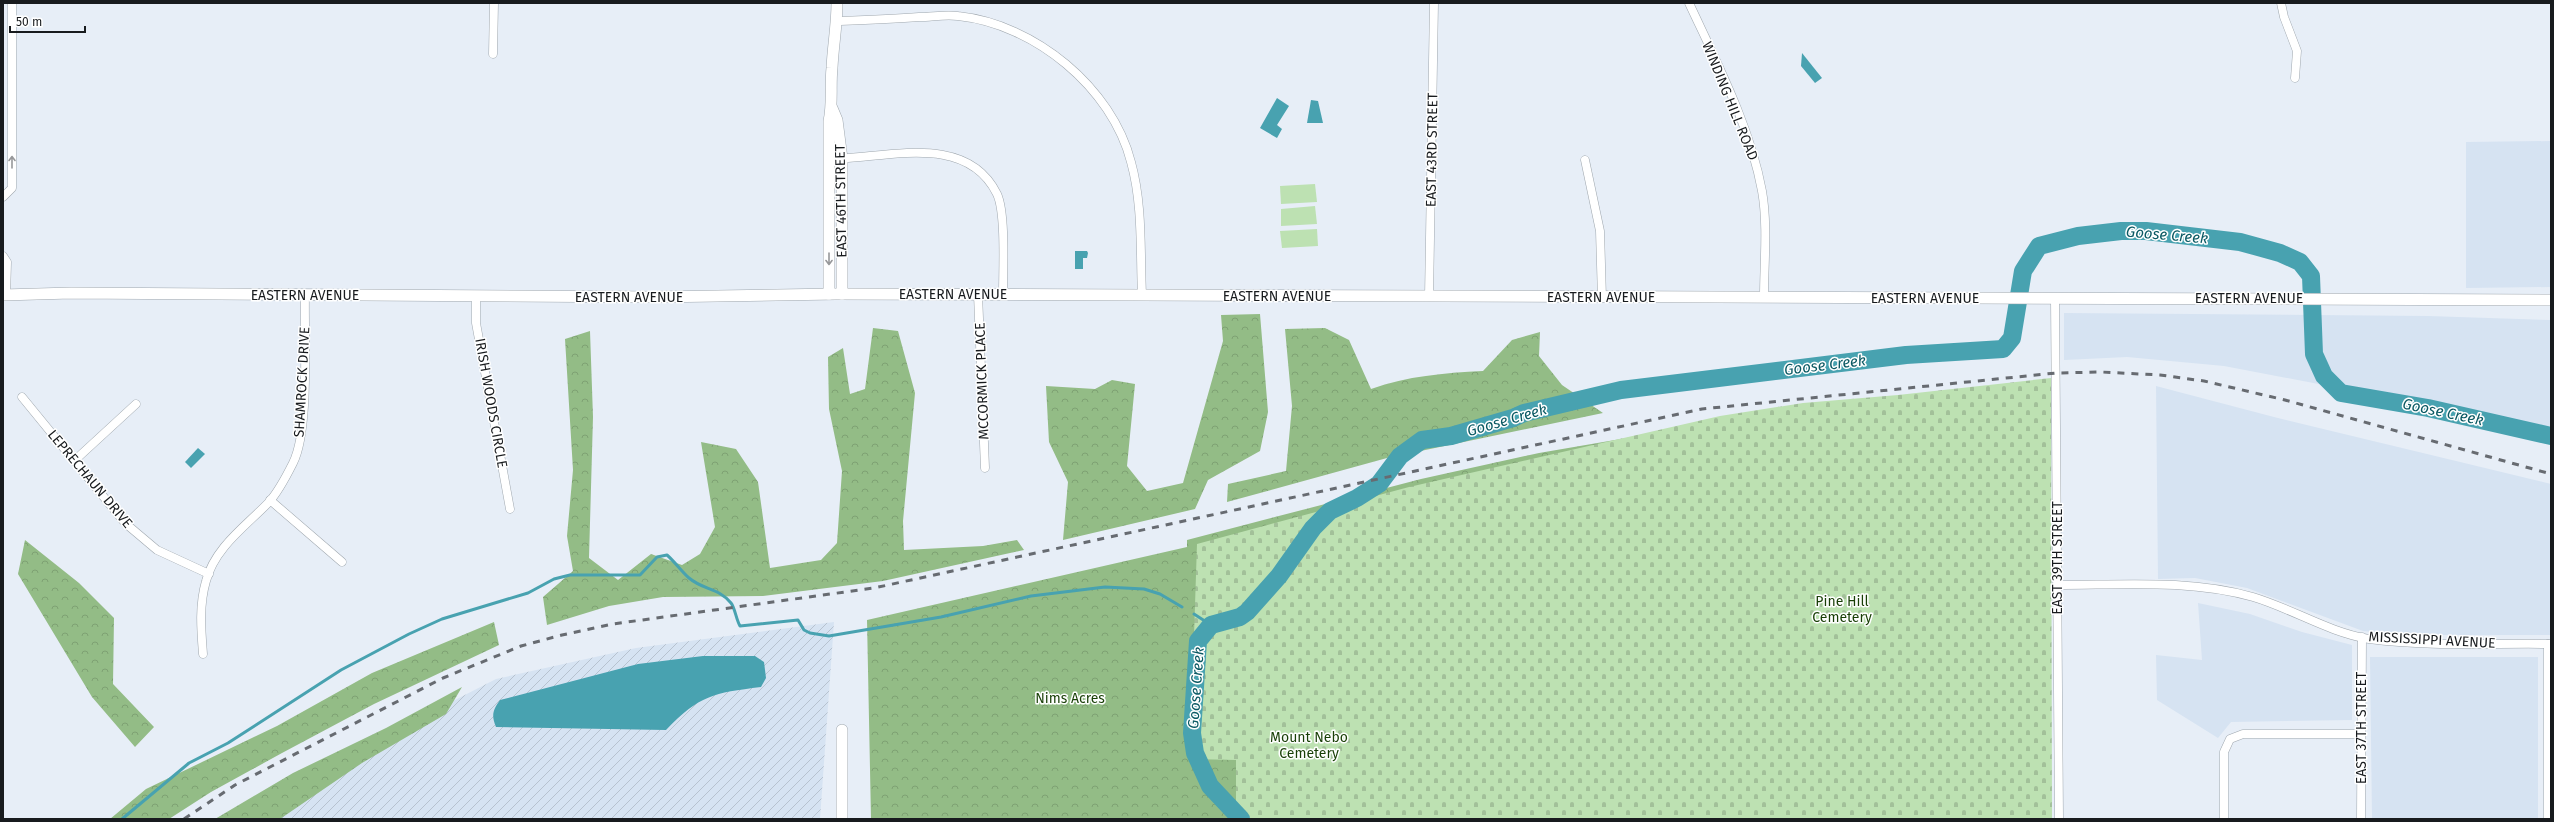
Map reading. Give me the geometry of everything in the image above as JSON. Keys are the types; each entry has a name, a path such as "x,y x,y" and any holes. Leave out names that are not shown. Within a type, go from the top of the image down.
{"main road":[{"name":"EAST 46TH STREET","path":"829,294 829,121 832,108 832,70 837,21 837,3"},
{"name":"EAST 46TH STREET","path":"832,108 837,120 842,159 842,294"},
{"name":"EASTERN AVENUE","path":"5,296 71,293 655,297 829,294 1003,294 1602,298 2331,298 2551,300"},
{"path":"842,730 842,819"}],"street":[{"path":"3,197 12,188 12,3"},
{"path":"494,3 494,54"},
{"name":"EAST 43RD STREET","path":"1429,297 1434,3"},
{"name":"WINDING HILL ROAD","path":"1689,3 1741,120 1753,155 1762,192 1764,297"},
{"path":"2281,3 2284,17 2297,51 2295,78"},
{"path":"837,21 957,16 985,20 1030,40 1068,64 1098,97 1122,134 1138,193 1142,295"},
{"path":"829,159 928,152 951,155 966,162 983,176 997,195 1002,229 1003,294"},
{"path":"1585,160 1600,231 1602,298"},
{"path":"3,256 7,262 5,296"},
{"name":"MCCORMICK PLACE","path":"978,294 985,468"},
{"name":"SHAMROCK DRIVE","path":"202,654 200,615 209,574 233,536 270,500 294,462 301,437 305,295"},
{"name":"IRISH WOODS CIRCLE","path":"476,296 476,323 510,509"},
{"name":"EAST 39TH STREET","path":"2055,298 2059,819"},
{"name":"LEPRECHAUN DRIVE","path":"22,397 125,523 157,550 209,574"},
{"path":"74,461 136,404"},
{"path":"270,500 342,562"},
{"name":"MISSISSIPPI AVENUE","path":"2057,585 2183,586 2210,589 2252,597 2283,607 2328,629 2362,637 2416,642 2550,644"},
{"name":"EAST 37TH STREET","path":"2361,819 2362,637"},
{"path":"2548,819 2550,644"},
{"path":"2224,819 2224,752 2230,739 2243,734 2361,734"}],"shaded area":[{"path":"2551,141 2551,287 2466,288 2466,142"},
{"path":"2064,313 2428,316 2551,320 2551,434 2428,405 2224,366 2127,357 2064,360"},
{"path":"2156,386 2274,417 2551,484 2551,635 2403,635 2363,631 2247,588 2195,578 2158,579"},
{"path":"2198,603 2250,614 2302,632 2352,645 2352,720 2231,722 2218,738 2157,700 2156,655 2202,660"},
{"path":"834,622 820,819 231,819 256,802 496,679 636,648"},
{"path":"2370,657 2538,657 2538,819 2372,819"}],"green space":[{"path":"1315,184 1317,202 1281,204 1280,186"},
{"path":"1315,206 1317,224 1281,226 1281,209"},
{"path":"1317,229 1318,246 1282,248 1280,231"},
{"path":"1260,314 1268,412 1260,451 1208,480 1195,509 1063,540 1068,482 1049,442 1046,386 1095,389 1112,380 1135,384 1127,466 1147,491 1183,483 1223,341 1221,315"},
{"path":"873,328 898,331 915,393 903,521 904,550 983,546 1017,540 1024,550 883,581 763,596 663,597 609,606 547,625 543,597 573,571 567,536 573,470 565,339 590,331 593,417 589,558 618,580 651,554 682,565 700,554 715,527 701,442 736,449 758,482 770,568 821,560 837,543 842,471 829,409 828,357 843,348 850,394 865,389"},
{"path":"1325,328 1349,340 1371,389 1412,378 1483,371 1512,340 1540,332 1539,356 1562,385 1603,413 1387,458 1227,502 1228,484 1286,471 1292,406 1285,329"},
{"name":"Pine Hill Cemetery","path":"2051,378 2052,819 1236,819 1236,760 1190,759 1197,544 1409,487 1720,416 1803,403 1898,395"},
{"path":"1679,429 1297,819 871,819 867,620 1187,547 1187,540 1421,479 1539,453"},
{"path":"25,540 79,583 114,618 113,684 154,727 135,747 92,697 18,574"},
{"path":"494,622 499,645 374,704 211,792 169,819 110,819 146,789 277,726 372,673"},
{"path":"462,687 446,714 362,763 280,819 215,819 293,773 386,728"}],"water":[{"path":"1802,53 1822,78 1815,83 1801,66"},
{"path":"1277,98 1289,106 1277,125 1282,129 1277,138 1260,128"},
{"path":"1311,100 1318,101 1323,123 1307,123"},
{"path":"1075,251 1087,251 1088,253 1087,258 1083,258 1083,269 1075,269"},
{"path":"198,448 205,454 191,468 185,462"},
{"path":"703,656 755,656 764,662 766,678 761,687 719,694 698,703 688,709 666,730 496,727 494,723 494,713 500,700 638,664"}],"waterway":[{"name":"Goose Creek","path":"1241,819 1210,786 1195,753 1192,733 1198,641 1211,625 1240,617 1247,612 1279,576 1313,528 1330,511 1357,498 1379,484 1400,456 1422,440 1451,436 1513,418 1524,413 1621,390 1906,355 2003,349 2012,338 2023,271 2039,246 2078,236 2121,231 2146,231 2240,242 2280,253 2300,262 2311,276 2314,354 2324,376 2341,393 2428,408 2551,436"},
{"path":"122,819 189,763 228,743 341,670 409,634 442,619 528,593 554,579 570,575 640,575 657,557 667,555 694,582 721,594 726,598 731,603 740,626 798,620 804,630 810,633 829,636 941,617 1031,596 1105,587 1144,589 1160,594 1182,607"},
{"path":"1194,614 1211,625"}],"railway":[{"path":"184,819 235,785 443,678 521,646 613,624 874,588 1702,409 2056,373 2101,372 2160,375 2204,381 2285,400 2551,474"}],"park label":[{"name":"Nims Acres","path":"1070,698"},
{"name":"Mount Nebo Cemetery","path":"1309,746"}]}
